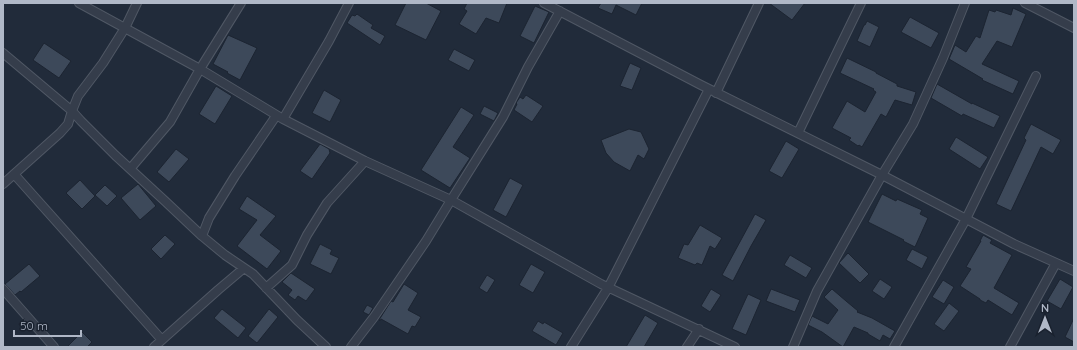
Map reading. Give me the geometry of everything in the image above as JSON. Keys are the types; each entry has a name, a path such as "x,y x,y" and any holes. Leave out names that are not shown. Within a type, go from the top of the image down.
{"street":[{"path":"79,3 200,69 279,117 365,161 451,200 608,288 735,347"},
{"path":"3,184 68,124 78,96 103,63 125,28 137,3"},
{"path":"130,169 170,122 200,69 241,3"},
{"path":"202,236 209,218 235,176 279,117 329,41 349,3"},
{"path":"544,3 1014,244 1074,271"},
{"path":"571,347 608,288 759,3"},
{"path":"798,133 861,3"},
{"path":"792,347 817,291 840,248 913,124 943,58 965,3"},
{"path":"1025,3 1074,28"},
{"path":"351,347 374,317 426,241 503,117 528,67 560,12"},
{"path":"3,53 72,111 115,155 202,236 225,255 253,274 297,320 326,347"},
{"path":"894,347 966,219 1036,76"},
{"path":"266,288 292,265 307,235 327,204 365,161"},
{"path":"14,174 162,340"},
{"path":"1010,347 1056,263"},
{"path":"154,347 244,268"},
{"path":"3,289 54,347"},
{"path":"687,347 699,330"}],"building":[{"path":"406,3 426,3 441,11 426,40 395,25"},
{"path":"467,3 507,3 499,23 486,18 476,34 459,24 467,11 464,9"},
{"path":"601,3 642,3 636,15 616,5 612,14 598,8"},
{"path":"769,3 805,3 792,20"},
{"path":"535,6 549,12 534,43 520,36"},
{"path":"1013,8 1026,14 1012,47 997,41 982,64 1019,81 1013,94 982,80 983,79 949,59 955,45 966,52 976,36 980,38 989,10 995,12 996,10 1011,15"},
{"path":"357,14 373,25 371,28 385,36 380,45 347,23 352,15 355,16"},
{"path":"910,17 939,33 931,48 901,32"},
{"path":"867,21 879,27 870,47 857,41"},
{"path":"228,35 257,48 240,80 213,64"},
{"path":"44,43 71,61 59,78 33,60"},
{"path":"454,49 475,60 469,71 448,60"},
{"path":"847,58 876,72 897,84 897,86 916,92 912,105 895,100 886,117 881,114 862,147 849,140 851,138 832,128 847,101 865,112 876,92 873,90 874,89 840,73"},
{"path":"630,63 641,68 632,90 620,86"},
{"path":"937,84 972,104 1000,116 994,128 963,114 962,116 931,98"},
{"path":"216,86 232,96 215,124 199,114"},
{"path":"324,90 341,100 330,122 312,113"},
{"path":"526,95 543,106 532,122 514,110 520,97 523,99"},
{"path":"484,106 498,113 494,121 480,114"},
{"path":"461,107 474,115 453,147 470,158 450,188 421,170"},
{"path":"1031,124 1061,140 1053,154 1041,147 1011,211 996,204 1026,140 1024,138"},
{"path":"629,129 641,132 649,149 644,159 638,155 630,171 614,162 606,153 601,140"},
{"path":"956,137 988,157 980,169 949,149"},
{"path":"786,141 799,149 782,178 769,171"},
{"path":"320,144 329,149 330,153 312,179 300,171"},
{"path":"176,149 189,159 169,182 157,172"},
{"path":"510,178 523,185 506,217 493,210"},
{"path":"80,180 95,196 82,209 66,193"},
{"path":"138,184 156,206 140,220 121,198"},
{"path":"105,185 117,196 107,206 95,195"},
{"path":"882,194 896,201 897,199 922,210 920,214 928,218 915,247 868,222"},
{"path":"247,196 276,216 260,235 281,251 267,269 237,246 257,220 239,209"},
{"path":"755,214 766,220 733,281 722,275"},
{"path":"700,225 722,238 715,249 710,246 702,265 697,263 695,265 678,258 684,244 688,245"},
{"path":"165,235 175,244 161,259 151,249"},
{"path":"983,235 992,240 990,243 1012,255 994,288 1019,303 1012,315 988,300 986,303 980,300 960,286 971,269 966,267"},
{"path":"320,244 332,250 330,254 339,258 331,274 310,264"},
{"path":"912,249 928,257 922,269 906,260"},
{"path":"848,253 869,274 860,283 839,263"},
{"path":"790,255 812,268 806,278 784,265"},
{"path":"29,264 40,276 21,292 20,291 15,295 5,284"},
{"path":"531,264 545,272 533,293 519,285"},
{"path":"291,273 315,289 306,301 298,296 295,300 288,295 292,290 282,282"},
{"path":"487,275 495,280 487,293 479,288"},
{"path":"880,279 892,287 884,299 872,291"},
{"path":"1060,279 1073,287 1061,309 1047,301"},
{"path":"943,280 954,287 944,304 932,297"},
{"path":"404,284 418,293 408,310 421,317 415,327 412,326 408,334 381,319 380,321 379,320 391,301 393,302"},
{"path":"711,289 721,295 710,312 701,306"},
{"path":"771,289 800,300 795,312 766,301"},
{"path":"832,289 858,311 857,312 872,318 895,331 890,339 883,335 880,341 868,333 854,327 843,347 822,332 808,325 812,316 828,324 838,310 824,297"},
{"path":"748,294 761,300 746,335 732,329"},
{"path":"949,303 959,311 944,331 934,324"},
{"path":"367,305 373,308 369,315 363,312"},
{"path":"222,309 246,328 238,338 214,318"},
{"path":"269,309 278,317 257,343 248,336"},
{"path":"645,315 658,323 644,347 626,347"},
{"path":"1074,318 1074,342 1065,337"},
{"path":"538,321 543,324 544,322 563,333 556,345 532,331"},
{"path":"82,332 92,342 87,347 67,347"}]}
